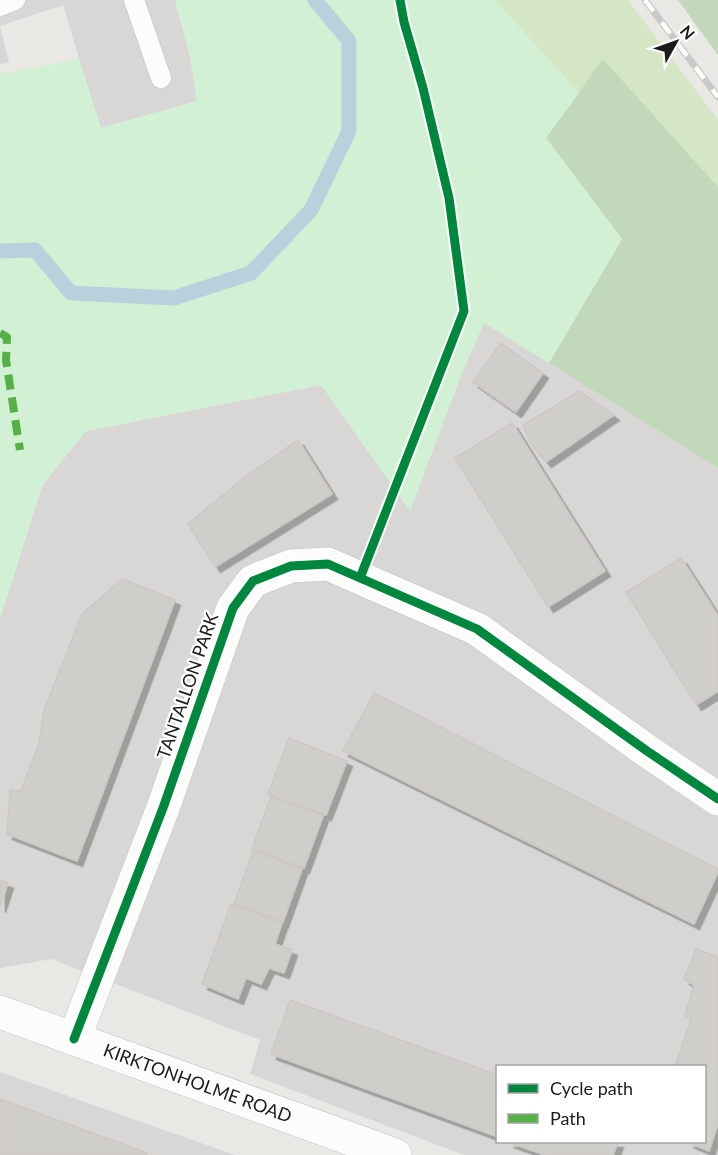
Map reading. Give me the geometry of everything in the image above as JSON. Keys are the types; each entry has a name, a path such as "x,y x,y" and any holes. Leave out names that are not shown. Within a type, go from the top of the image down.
{"street":[{"name":"TANTALLON PARK","path":"74,1039 163,808 233,608 253,580 291,566 328,564 477,628 718,800"},
{"name":"KIRKTONHOLME ROAD","path":"0,1012 394,1155"}],"lane":[{"path":"0,6 15,0"},
{"path":"134,0 161,78"}],"shaded area":[{"path":"0,0 175,0 190,57 198,101 100,128 63,5 0,26"},
{"path":"0,26 9,63 0,64"},
{"path":"484,322 718,468 718,1155 464,1155 250,1074 260,1040 51,959 0,968 0,619 42,486 86,431 321,385 461,375"},
{"path":"0,1072 235,1155 0,1155"}],"green space":[{"path":"175,0 495,0 579,93 546,138 622,239 549,363 484,323 461,376 410,511 321,385 86,431 42,486 0,619 0,74 79,59 101,128 197,101 190,57"},
{"path":"495,0 628,0 718,120 718,187 604,60 579,93"},
{"path":"678,0 718,0 718,55"},
{"path":"603,59 718,187 718,468 549,363 622,239 546,138"}],"building":[{"path":"501,343 543,373 516,412 473,382"},
{"path":"579,391 614,415 546,462 531,444 523,425"},
{"path":"512,423 605,571 548,607 455,458"},
{"path":"298,440 332,494 215,567 188,524 246,476"},
{"path":"681,558 718,616 718,691 696,705 626,592"},
{"path":"122,579 175,600 77,861 7,834 10,790 21,791 39,743 44,710 82,614"},
{"path":"374,693 718,869 694,924 343,751"},
{"path":"289,738 347,761 326,815 268,794"},
{"path":"271,796 323,816 304,868 252,849"},
{"path":"253,851 302,869 283,922 234,904"},
{"path":"0,880 8,883 0,907"},
{"path":"231,904 282,923 275,944 292,950 284,973 269,968 261,984 246,978 238,999 202,984"},
{"path":"696,949 718,957 718,1124 709,1151 690,1143 706,1143 706,1065 675,1065 691,1020 685,1015 694,985 684,979"},
{"path":"290,1000 496,1074 496,1136 271,1054"},
{"path":"0,1099 147,1153 146,1155 0,1155"},
{"path":"511,1143 618,1143 613,1155 545,1155"}],"waterway":[{"path":"0,251 35,250 71,293 174,298 251,273 311,210 349,131 349,41 315,0"}],"railway":[{"path":"645,0 718,97"}],"marked path":[{"path":"0,333 7,337 6,360 20,450"}],"cycle path":[{"path":"360,578 464,311 449,198 400,0"},
{"path":"74,1039 163,808 233,608 253,581 291,566 328,564 477,629 718,799"}]}
